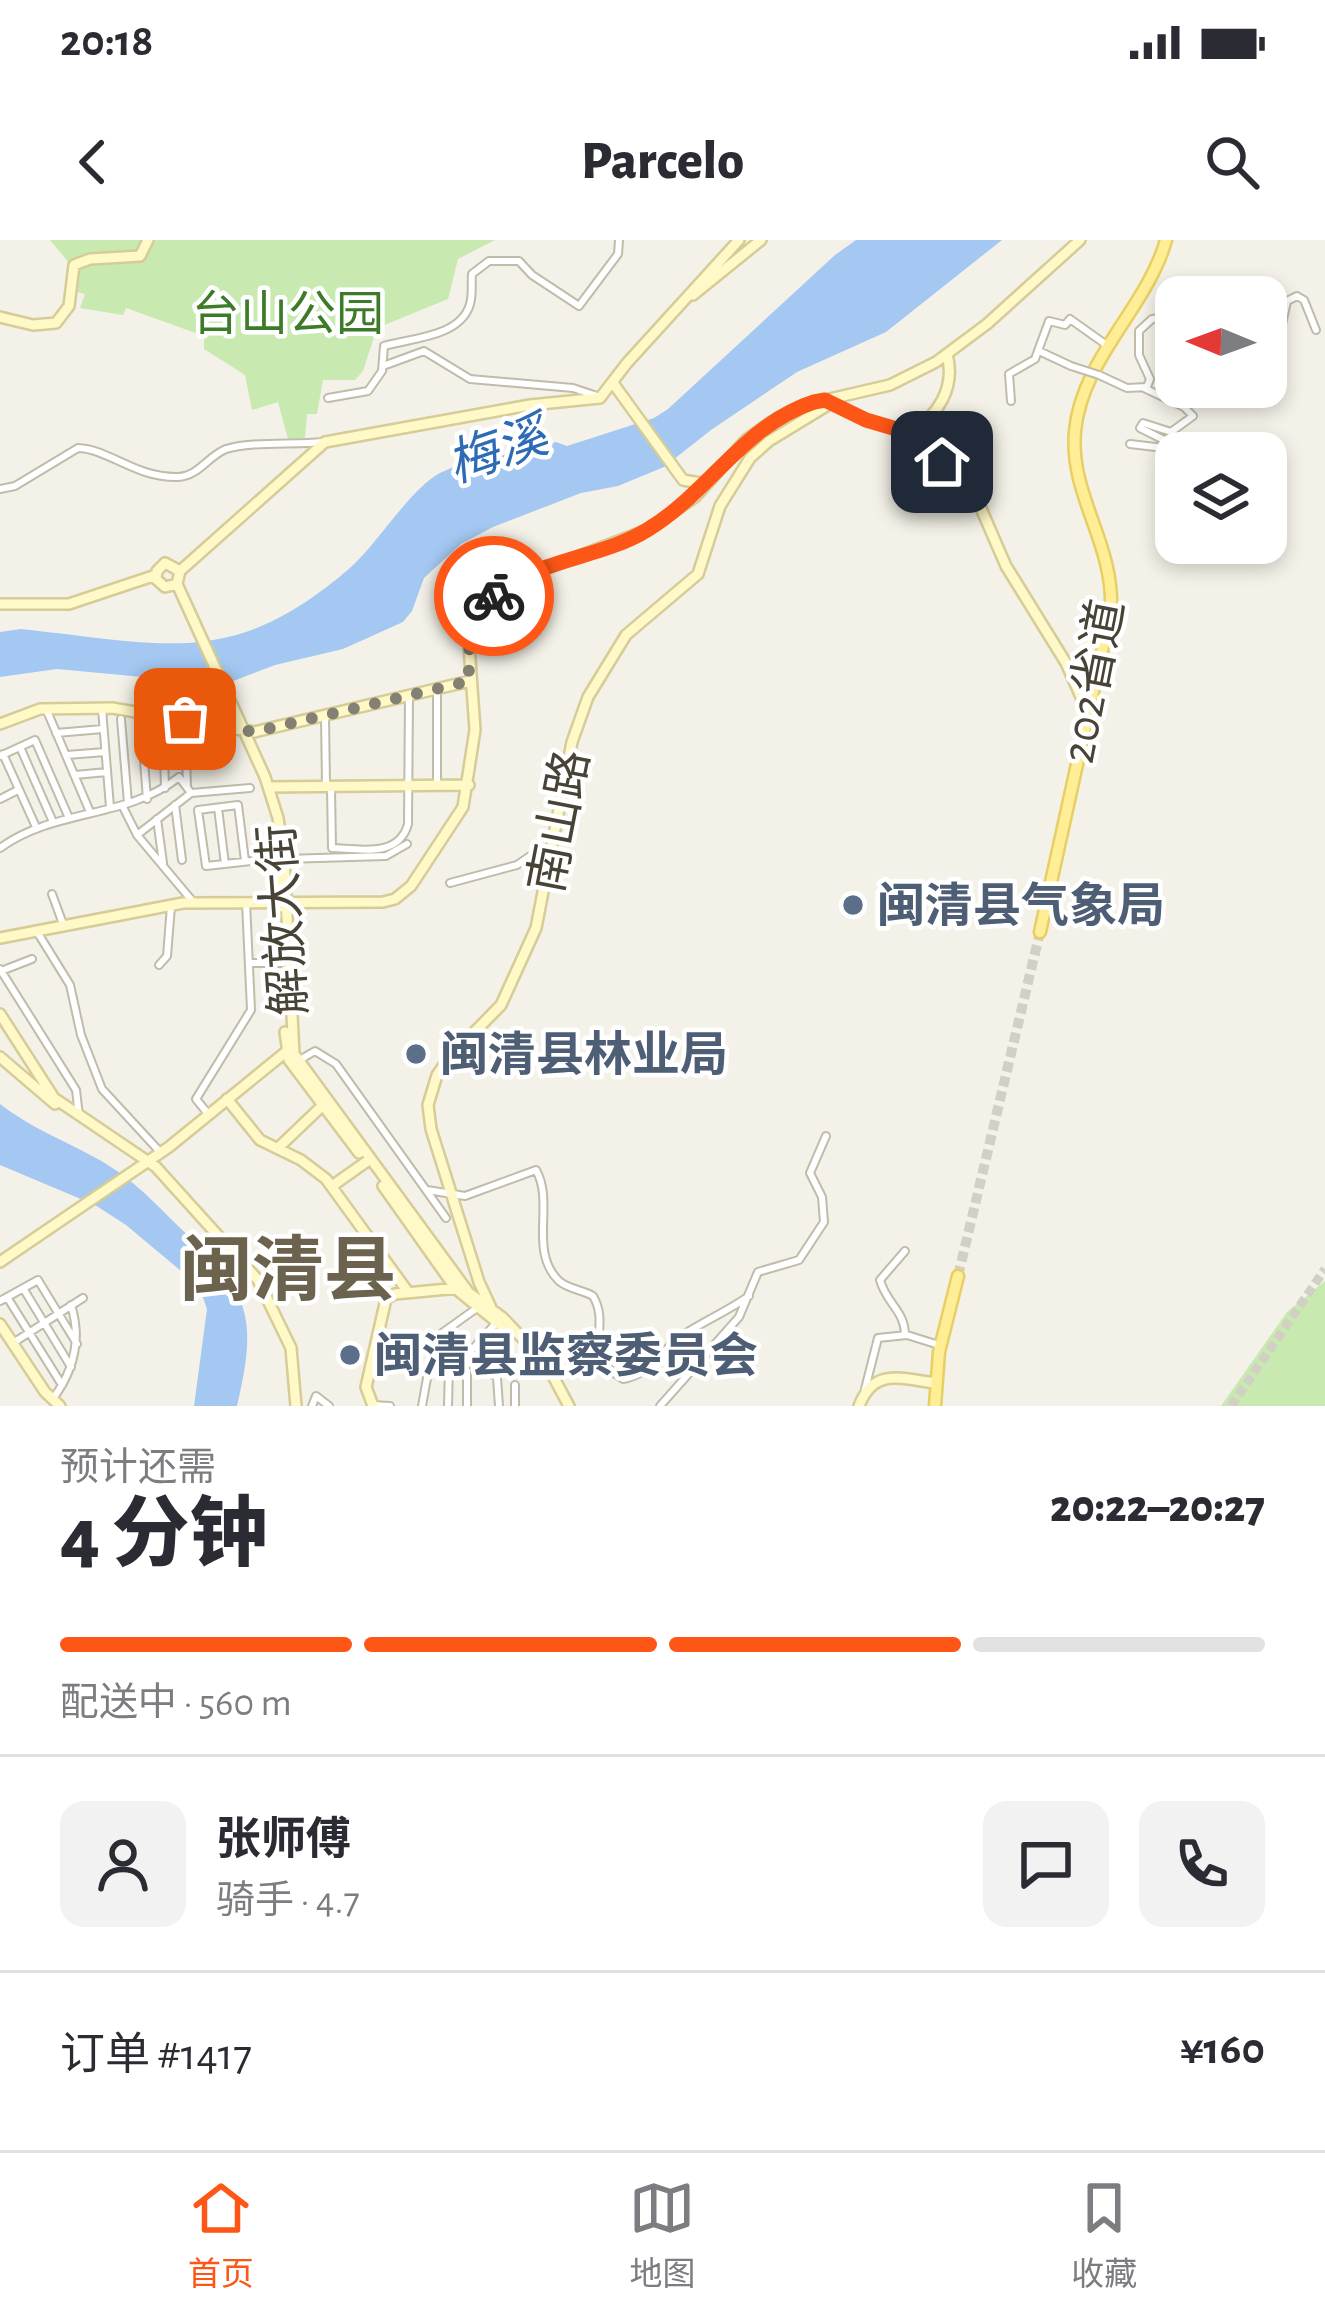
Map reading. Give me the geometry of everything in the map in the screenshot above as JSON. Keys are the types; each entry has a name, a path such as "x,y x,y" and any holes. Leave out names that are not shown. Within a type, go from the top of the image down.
{"main road":[{"name":"202省道","path":"1040,932 1110,619 1106,551 1079,482 1075,437 1081,403 1166,240"},
{"path":"935,1406 940,1345 958,1276"}],"street":[{"path":"0,317 33,325 56,323 69,307 74,265 90,259 140,256 148,240"},
{"path":"328,398 368,391 383,366 384,346 440,332 458,321 469,308 472,274 489,261 523,263 532,275 579,306 618,254 619,240"},
{"path":"0,489 15,486 78,448 133,470 177,477 192,474 230,448 325,442 506,409 600,398 616,388 739,240"},
{"path":"688,298 761,240"},
{"path":"910,433 934,412 946,393 947,354 1079,240"},
{"path":"1287,301 1297,296 1304,300 1316,330"},
{"path":"1011,401 1009,374 1034,359 1049,321 1066,325 1070,319 1108,346"},
{"path":"1144,388 1150,379 1139,355 1139,331 1155,319"},
{"path":"1039,350 1127,388 1144,388 1193,416 1171,432 1143,423 1140,428 1166,441 1196,442 1181,449 1130,443"},
{"path":"383,366 424,352 470,379 562,387 600,398"},
{"name":"南山路","path":"495,1316 450,1194 429,1119 431,1091 443,1064 504,1000 536,928 577,723 618,646 640,620 694,580 720,506 750,458 828,402 898,382 947,354"},
{"path":"616,388 681,478 688,502"},
{"path":"0,938 172,904 389,901 400,897 453,825 469,785 475,730 468,656 472,633 498,592 527,576 636,536 688,502 758,430 804,405 828,402 910,433 977,495 1006,566 1066,663 1088,713"},
{"path":"156,575 161,585 175,585 179,571 325,442"},
{"path":"681,478 706,484"},
{"path":"0,604 69,604 156,575 165,563 179,571"},
{"name":"解放大街","path":"175,585 269,787 281,858 289,1051 460,1288 495,1316 544,1369 567,1406"},
{"path":"0,724 46,709 102,708 241,731 470,681"},
{"path":"437,689 437,785"},
{"path":"325,715 332,848 380,849 406,834 409,696"},
{"path":"102,708 110,808"},
{"path":"46,709 90,812"},
{"path":"121,719 125,804 136,835 194,903"},
{"path":"136,835 189,790 185,719"},
{"path":"141,722 147,799"},
{"path":"163,725 165,788"},
{"path":"56,733 104,729"},
{"name":"解放大街","path":"241,731 281,858"},
{"path":"36,827 2,755 35,740 69,818"},
{"path":"20,747 53,822"},
{"path":"66,755 105,752"},
{"path":"74,775 107,772"},
{"path":"0,848 36,827 147,799 179,777 189,790"},
{"path":"269,787 469,785"},
{"path":"189,790 250,788"},
{"path":"0,800 19,790"},
{"path":"176,805 182,860"},
{"path":"244,861 238,805 199,810 206,866 281,858 382,856 407,844"},
{"path":"218,808 225,864"},
{"path":"158,819 164,867"},
{"path":"450,883 517,865 533,854 550,861"},
{"path":"52,894 63,923"},
{"path":"208,1115 196,1100 251,1010 246,902"},
{"name":"解放大街","path":"283,902 289,1051 322,1106 460,1288 477,1307 495,1316"},
{"path":"159,965 167,956 172,904"},
{"path":"35,930 70,985 99,1084 160,1153"},
{"path":"32,959 1,970 76,1090 75,1114"},
{"path":"250,963 283,963"},
{"path":"0,1014 45,1088 145,1163 266,1292 294,1356 296,1406"},
{"path":"0,1262 160,1153 289,1051"},
{"path":"304,1058 315,1051 336,1064 446,1218"},
{"path":"0,1057 45,1098 75,1114"},
{"path":"227,1099 260,1140 315,1168 332,1186 408,1292"},
{"path":"278,1148 322,1106"},
{"path":"660,1406 740,1318 758,1271 799,1260 824,1222 822,1196 810,1173 826,1136"},
{"path":"332,1186 366,1162"},
{"path":"427,1190 465,1196 536,1170 544,1187 542,1229 548,1265 564,1285 593,1296 601,1312 598,1352 608,1369 623,1379 656,1364 676,1340 749,1296"},
{"path":"905,1251 880,1282 902,1314 905,1335"},
{"path":"62,1385 3,1299 38,1280 77,1344"},
{"path":"390,1406 373,1405 366,1388 381,1308 390,1296 479,1282"},
{"path":"23,1288 71,1367"},
{"path":"13,1343 83,1298"},
{"path":"56,1403 77,1344 71,1305"},
{"path":"442,1333 477,1307"},
{"path":"495,1316 470,1352 496,1378 499,1406"},
{"path":"0,1324 56,1403"},
{"path":"859,1406 874,1342 880,1337 905,1335 940,1345"},
{"path":"422,1406 426,1370 449,1365 466,1368 466,1406"},
{"path":"448,1406 449,1365"},
{"path":"865,1389 888,1378 936,1383"},
{"path":"514,1406 515,1385"},
{"path":"312,1406 316,1396 329,1406"}],"green space":[{"name":"台山公园","path":"50,240 495,240 458,259 448,299 377,328 363,371 355,380 323,380 317,414 307,414 305,438 288,439 278,402 252,410 245,375 204,349 204,336 126,308 123,315 80,308 85,294 66,289 69,263"},
{"path":"1325,1281 1325,1406 1221,1406 1287,1312"}],"water":[{"path":"856,240 1002,240 886,332 797,372 664,467 618,486 581,493 461,544 424,578 403,622 343,649 275,665 205,692 164,679 57,669 0,677 0,632 21,629 116,640 195,642 232,636 270,622 309,600 351,567 417,491 440,473 556,442 567,446 654,418 668,409"},
{"path":"0,1104 119,1172 217,1265 241,1302 246,1321 237,1406 194,1406 207,1309 199,1286 95,1205 0,1165"}],"tunnel":[{"path":"958,1276 1040,932"},
{"path":"1231,1406 1325,1269"}],"way so far":[{"path":"185,719 254,732 470,681 470,639 494,596"}],"place":[{"name":"闽清县气象局","path":"853,905"},
{"name":"闽清县林业局","path":"416,1054"},
{"name":"闽清县监察委员会","path":"350,1355"}],"district":[{"name":"闽清县","path":"288,1270"}],"route":[{"path":"494,596 527,576 647,530 695,496 752,434 814,402 825,400 866,420 910,433 942,462"}],"water label":[{"name":"梅溪","path":"497,449"}]}
